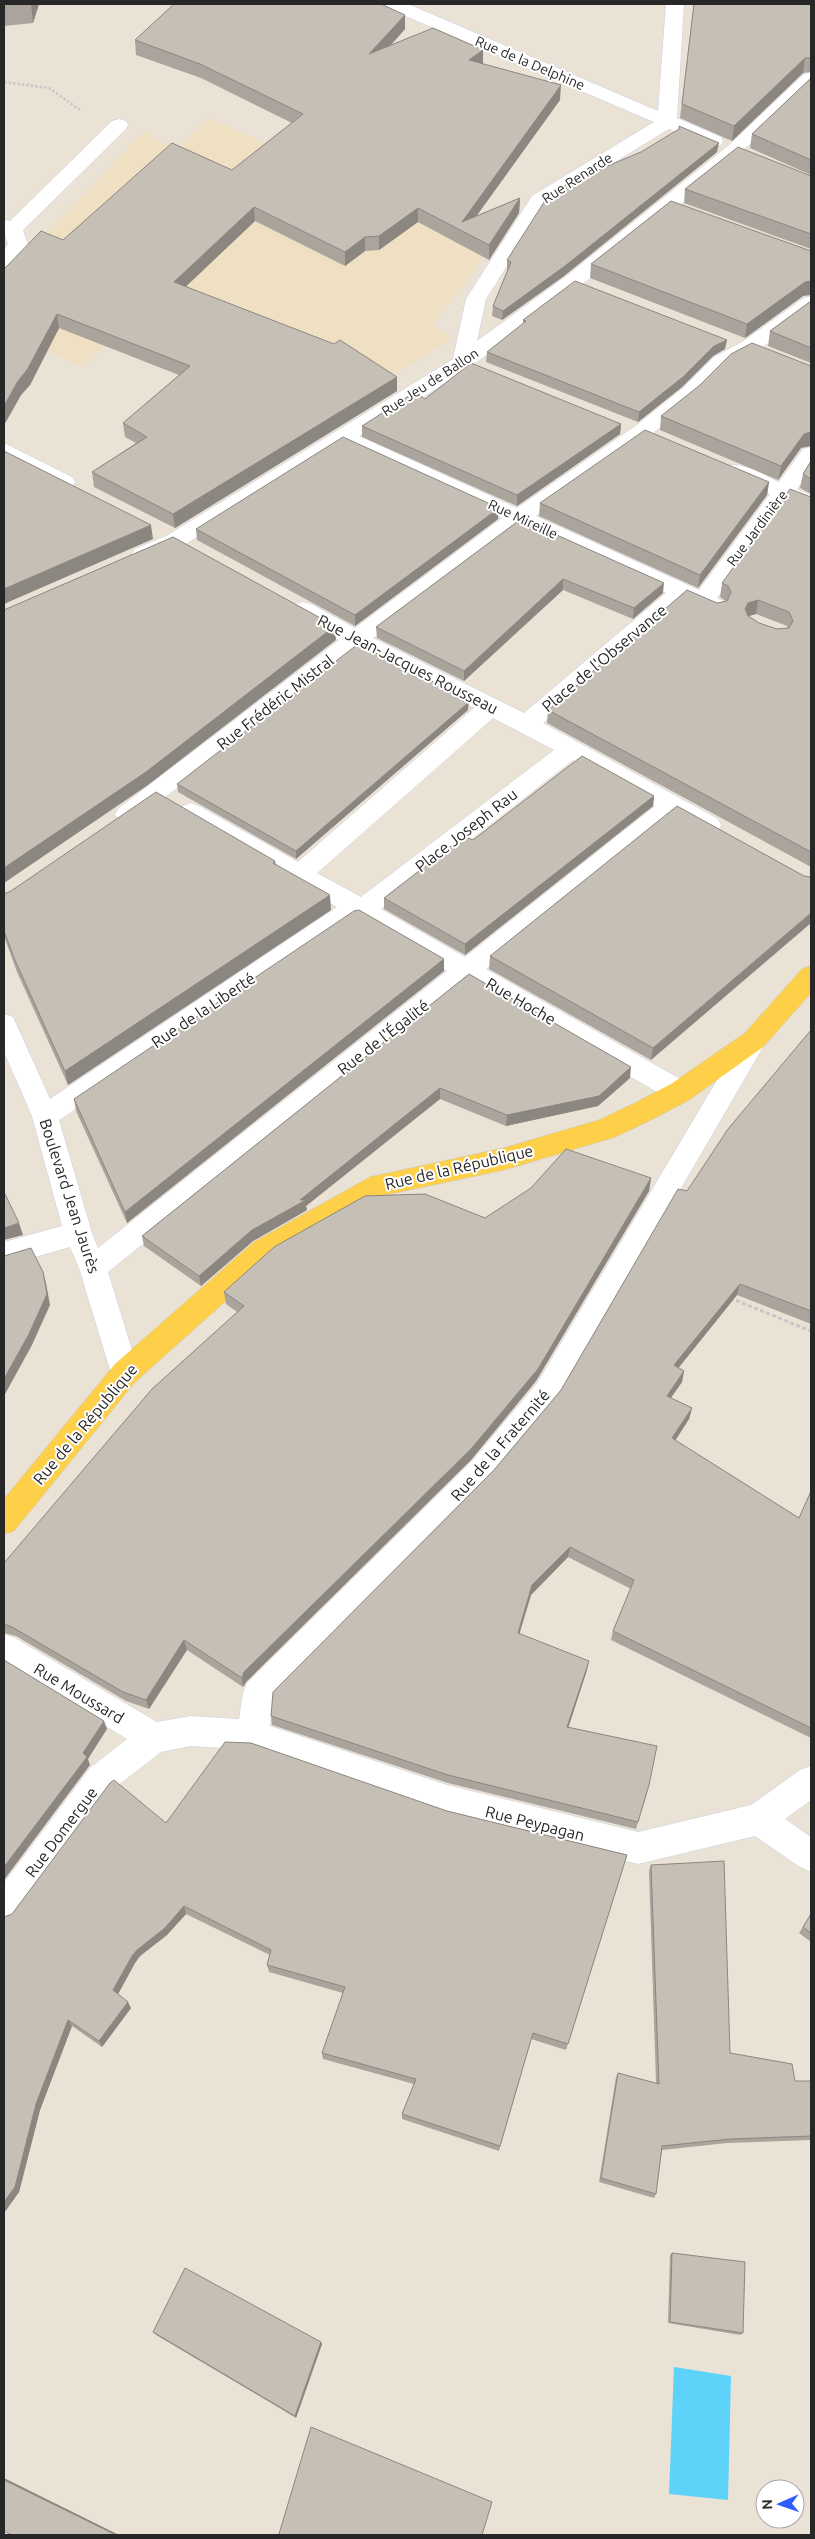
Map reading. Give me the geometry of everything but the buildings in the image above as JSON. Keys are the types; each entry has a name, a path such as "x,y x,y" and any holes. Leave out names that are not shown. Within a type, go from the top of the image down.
{"main road":[{"name":"Rue de la République","path":"4,1521 125,1373 264,1250 379,1185 504,1159 606,1129 680,1092 754,1040 811,976"}],"street":[{"name":"Rue de la Delphine","path":"393,4 743,154"},
{"path":"667,122 676,4"},
{"name":"Rue Jeu de Ballon","path":"125,562 184,545 343,438 472,366 582,284 743,154 811,78"},
{"name":"Rue Renarde","path":"472,366 476,299 539,200 667,122"},
{"path":"4,261 18,245 17,236 8,227 119,125"},
{"path":"749,347 811,302"},
{"path":"720,338 774,356"},
{"name":"Rue Frédéric Mistral","path":"109,826 157,793 519,516 641,432 690,393 721,362 749,347"},
{"path":"618,423 665,442"},
{"name":"Rue Mireille","path":"343,438 519,516 700,600"},
{"path":"4,450 81,491"},
{"name":"Rue Jardinière","path":"700,600 785,492 811,454"},
{"path":"711,461 811,503"},
{"path":"150,526 184,545"},
{"name":"Place de l'Observance","path":"526,724 700,600"},
{"name":"Rue Jean-Jacques Rousseau","path":"287,601 356,639 526,724 725,834"},
{"path":"300,874 490,707"},
{"name":"Place Joseph Rau","path":"359,908 570,750"},
{"name":"Rue Hoche","path":"157,793 680,1092"},
{"name":"Rue de l'Égalité","path":"93,1268 673,805"},
{"name":"Rue de la Liberté","path":"45,1116 359,908"},
{"name":"Boulevard Jean Jaurès","path":"4,1024 45,1116 78,1234 93,1268 125,1373"},
{"name":"Rue de la Fraternité","path":"253,1735 258,1693 482,1470 548,1391 754,1040"},
{"path":"4,1254 78,1234"},
{"name":"Rue Moussard","path":"4,1648 154,1738"},
{"name":"Rue Peypagan","path":"154,1738 191,1731 253,1735 447,1801 638,1848 758,1819 811,1780"},
{"name":"Rue Domergue","path":"4,1910 101,1779 154,1738"},
{"path":"758,1819 811,1856"}],"path":[{"path":"4,82 50,88"},
{"path":"729,1298 811,1331"}],"shaded area":[{"path":"209,117 485,251 466,282 432,325 452,338 383,382 191,380 105,346 82,367 37,346 36,245 144,131 176,151"}],"water":[{"path":"674,2367 731,2376 728,2500 669,2494"}]}
